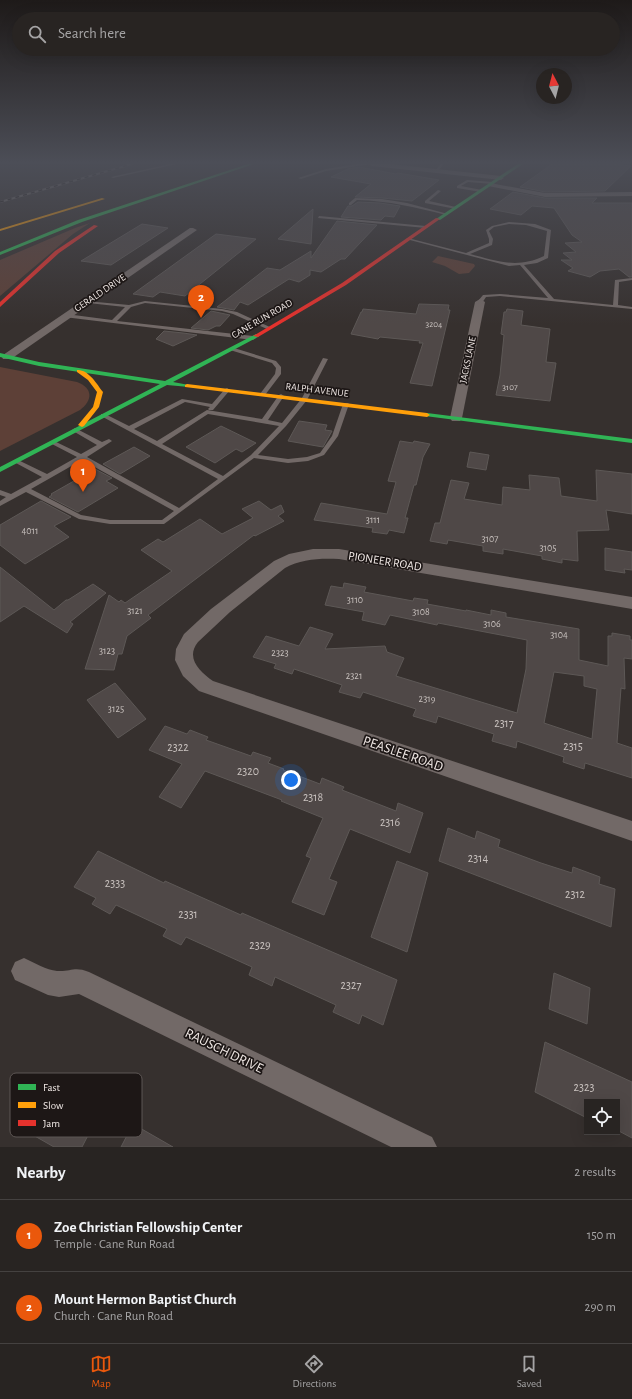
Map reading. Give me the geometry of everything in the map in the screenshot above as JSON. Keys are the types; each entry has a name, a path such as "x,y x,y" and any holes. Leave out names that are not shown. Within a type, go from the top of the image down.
{"main road":[{"path":"0,230 42,218"},
{"path":"25,232 65,218"},
{"path":"0,254 91,218"},
{"path":"0,305 62,248 80,234 113,218"},
{"name":"CANE RUN ROAD","path":"0,470 164,383 253,338 344,284 441,218"},
{"name":"RALPH AVENUE","path":"4,356 79,371 164,383 346,404 632,441"},
{"path":"78,429 96,407 100,392 90,379 79,371"}],"street":[{"name":"GERALD DRIVE","path":"4,356 88,302 193,230"},
{"name":"JACKS LANE","path":"456,418 480,302"},
{"name":"PIONEER ROAD","path":"185,662 185,650 189,640 232,601 277,566 288,560 316,554 339,554 632,603"},
{"name":"PEASLEE ROAD","path":"185,662 188,671 206,686 632,831"},
{"name":"RAUSCH DRIVE","path":"24,970 48,982 59,984 80,981 422,1147"}],"lane":[{"path":"326,218 426,227"},
{"path":"404,219 406,224"},
{"path":"408,239 466,254 509,265 535,262 546,257 549,230 536,225 516,223 493,225 487,231 491,238 491,244 466,254"},
{"path":"522,264 552,300"},
{"path":"615,306 617,281 632,279"},
{"path":"480,302 485,296 500,295 632,308"},
{"path":"88,302 129,306 145,302 222,310 235,313 269,328"},
{"path":"114,321 129,306"},
{"path":"66,316 253,338"},
{"path":"232,349 274,362 279,368 278,374 263,394"},
{"path":"26,489 79,517 110,522 164,522 254,456 284,425 305,399 325,359"},
{"path":"157,444 207,412 214,406 226,390"},
{"path":"264,421 281,396"},
{"path":"129,429 184,400 214,406"},
{"path":"254,456 288,461 308,459 322,454 335,436 346,404"},
{"path":"207,412 284,425"},
{"path":"104,415 223,479"},
{"path":"78,429 102,445"},
{"path":"0,504 109,441"},
{"path":"52,442 82,456 179,511"},
{"path":"16,461 47,477"},
{"path":"0,492 11,498"}],"shaded area":[{"path":"90,223 73,234 0,296 0,260"},
{"path":"438,256 474,264 475,266 469,273 459,274 445,266 432,262"},
{"path":"0,367 77,382 86,388 89,398 80,410 0,451"}],"building":[{"path":"303,218 313,218 311,244 278,239"},
{"path":"348,218 383,218 381,220"},
{"path":"560,218 632,218 632,277 629,277 619,269 600,271 590,277 568,271 573,268 561,260 572,260 563,253 576,252 565,243 582,242 572,235"},
{"path":"337,221 377,225 345,259 341,259 321,272 310,270 310,275 299,282 289,279 248,305 240,302 234,310 217,307 267,268 280,270 311,251 311,258"},
{"path":"142,224 168,228 111,265 81,261"},
{"path":"216,234 256,239 185,296 160,292 153,297 133,294"},
{"path":"419,304 449,305 448,310 450,310 432,386 410,383 423,343 419,343 420,341 380,337 378,339 351,334 363,309 416,314"},
{"path":"507,309 523,311 521,325 550,329 546,362 556,363 550,401 496,395 500,375 504,335 501,334 504,312 506,312"},
{"path":"211,311 230,315 220,326 216,326 208,330 191,328"},
{"path":"164,331 197,335 173,346 156,339"},
{"path":"299,421 327,425 325,430 332,431 323,447 288,441"},
{"path":"221,426 256,443 242,452 236,449 215,463 186,447"},
{"path":"400,441 413,443 414,441 430,444 423,457 416,485 414,485 405,518 408,518 404,533 389,530 387,534 372,532 373,528 314,520 321,503 387,514 396,482 388,481"},
{"path":"134,447 150,456 120,474 103,464"},
{"path":"470,452 489,455 486,470 467,467"},
{"path":"95,469 112,478 106,481 118,488 78,512 49,497 52,495 51,494"},
{"path":"596,470 632,474 632,514 606,510 609,530 577,531 578,561 562,559 562,563 542,559 542,556 503,549 503,554 483,551 483,546 448,540 447,544 430,541 435,523 440,523 451,480 469,483 464,499 502,505 503,487 530,490 529,475 559,478 561,496 597,501"},
{"path":"41,501 71,517 54,526 69,537 25,564 0,545 0,525"},
{"path":"259,501 271,510 281,505 284,512 278,516 284,521 255,536 254,535 148,615 151,618 127,636 122,654 118,654 114,670 85,669 109,595 119,602 121,600 125,603 172,571 141,550 158,539 163,542 200,519 222,534 253,518 242,509"},
{"path":"605,548 632,552 632,570 624,569 625,573 605,570"},
{"path":"0,567 54,610 66,600 93,584 106,593 70,622 73,624 67,633 24,606 0,622"},
{"path":"344,583 366,587 364,592 413,601 414,598 428,600 427,604 491,615 491,610 506,613 506,617 579,629 579,660 608,666 608,636 612,636 612,633 630,636 630,640 632,640 632,659 624,658 625,689 621,688 617,743 632,748 632,778 585,763 584,769 563,762 564,757 517,741 516,748 492,741 494,734 438,716 436,723 413,716 416,709 363,692 360,698 339,692 342,685 294,669 292,674 274,668 276,664 253,657 266,636 299,646 310,627 333,634 325,649 385,646 387,652 404,658 396,676 517,713 526,669 527,640 438,623 437,625 390,615 385,625 362,620 364,612 325,605 331,586 343,588","holes":["554,672 584,676 584,686 597,689 592,739 544,723"]},
{"path":"115,683 146,719 118,738 87,700"},
{"path":"165,726 187,734 190,730 208,737 206,740 251,756 253,752 271,758 268,763 284,769 283,770 320,784 322,778 344,787 342,790 396,811 398,803 423,813 410,853 350,829 329,879 337,882 324,915 292,902 311,858 306,856 323,818 281,801 282,800 205,771 181,808 159,797 182,764 149,750"},
{"path":"448,828 475,839 477,831 500,840 498,847 572,873 573,867 600,877 599,884 615,889 611,927 439,861"},
{"path":"98,851 164,883 165,881 241,915 242,913 397,980 383,1025 362,1015 359,1024 333,1012 336,1005 275,977 272,986 249,975 252,967 186,937 181,945 163,936 167,929 116,905 110,914 92,904 96,898 74,887"},
{"path":"397,861 428,873 407,952 371,937"},
{"path":"554,973 590,988 587,1024 549,1009"},
{"path":"545,1042 632,1082 632,1138 620,1132 620,1099 584,1099 584,1116 535,1092"},
{"path":"142,1129 173,1147 121,1147 126,1137 142,1137"},
{"path":"36,1137 87,1137 82,1147 54,1147"}],"traffic: fast":[{"path":"0,254 90,218"},
{"path":"0,470 256,336"},
{"path":"0,355 39,364 187,386"},
{"path":"427,415 632,441"}],"traffic: slow":[{"path":"0,230 41,218"},
{"path":"79,371 90,379 100,392 96,407 82,425"},
{"path":"187,386 427,415"}],"traffic: jam":[{"path":"256,336 344,284 438,219"},
{"path":"0,305 57,252 96,226"}],"place":[{"name":"Mount Hermon Baptist Church","path":"201,318"},
{"name":"Zoe Christian Fellowship Center","path":"83,492"}]}
